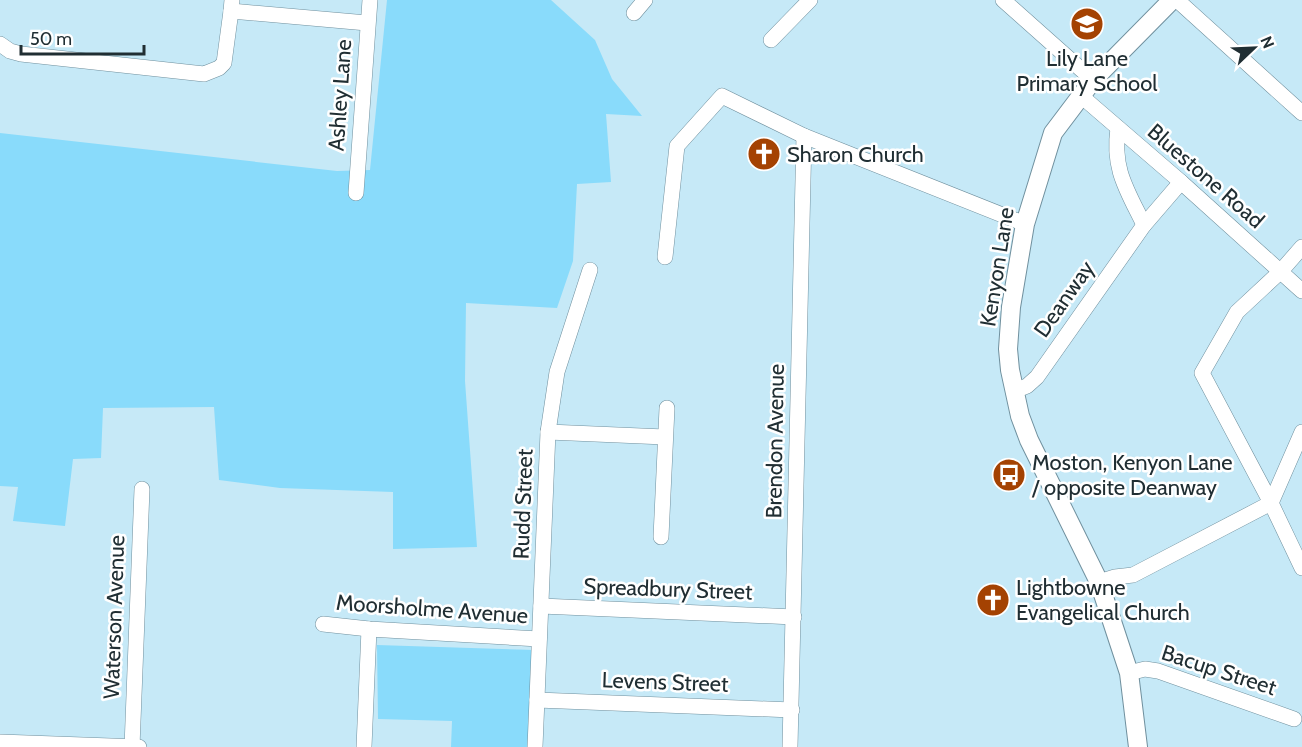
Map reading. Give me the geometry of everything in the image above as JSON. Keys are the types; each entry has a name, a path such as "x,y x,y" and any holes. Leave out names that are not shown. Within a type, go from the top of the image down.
{"street":[{"name":"Ashley Lane","path":"356,193 370,0"},
{"path":"634,12 645,0"},
{"path":"771,40 810,0"},
{"path":"1003,0 1092,80"},
{"name":"Kenyon Lane","path":"1138,747 1129,673 1100,582 1029,440 1014,391 1008,349 1011,307 1025,224 1053,133 1092,80 1172,0"},
{"path":"1177,0 1302,113"},
{"path":"0,44 10,51 21,54 204,74 219,68 224,63 231,5 367,23"},
{"name":"Bluestone Road","path":"1080,95 1302,291"},
{"path":"664,257 677,146 722,96 804,136 1025,224"},
{"path":"1118,128 1116,147 1118,169 1144,225"},
{"name":"Brendon Avenue","path":"790,747 804,136"},
{"name":"Deanway","path":"1014,391 1027,386 1037,377 1144,225 1181,182"},
{"path":"1302,247 1281,272 1237,312 1202,374 1271,503 1302,568"},
{"name":"Rudd Street","path":"535,747 548,432 557,372 590,270"},
{"path":"661,537 667,408"},
{"path":"548,432 665,436"},
{"path":"1100,582 1114,577 1133,575 1271,503 1302,432"},
{"name":"Waterson Avenue","path":"132,747 142,489"},
{"name":"Spreadbury Street","path":"541,606 794,617"},
{"name":"Moorsholme Avenue","path":"323,624 369,629 539,639"},
{"path":"364,747 369,629"},
{"name":"Bacup Street","path":"1129,673 1145,669 1158,671 1294,719"},
{"name":"Levens Street","path":"537,700 792,710"},
{"path":"0,742 139,747"}],"shaded area":[{"path":"387,0 551,0 595,40 612,79 642,116 606,114 611,182 577,184 573,261 557,308 466,303 465,381 477,547 393,549 393,492 280,488 219,480 214,407 103,408 101,458 73,459 65,526 13,521 18,487 0,486 0,133 337,171 370,170"},
{"path":"377,645 535,650 530,747 451,747 452,721 378,719"}],"place":[{"name":"Lily Lane Primary School","path":"1087,24"},
{"name":"Sharon Church","path":"764,154"},
{"name":"Moston, Kenyon Lane / opposite Deanway","path":"1009,475"},
{"name":"Lightbowne Evangelical Church","path":"993,600"}]}
